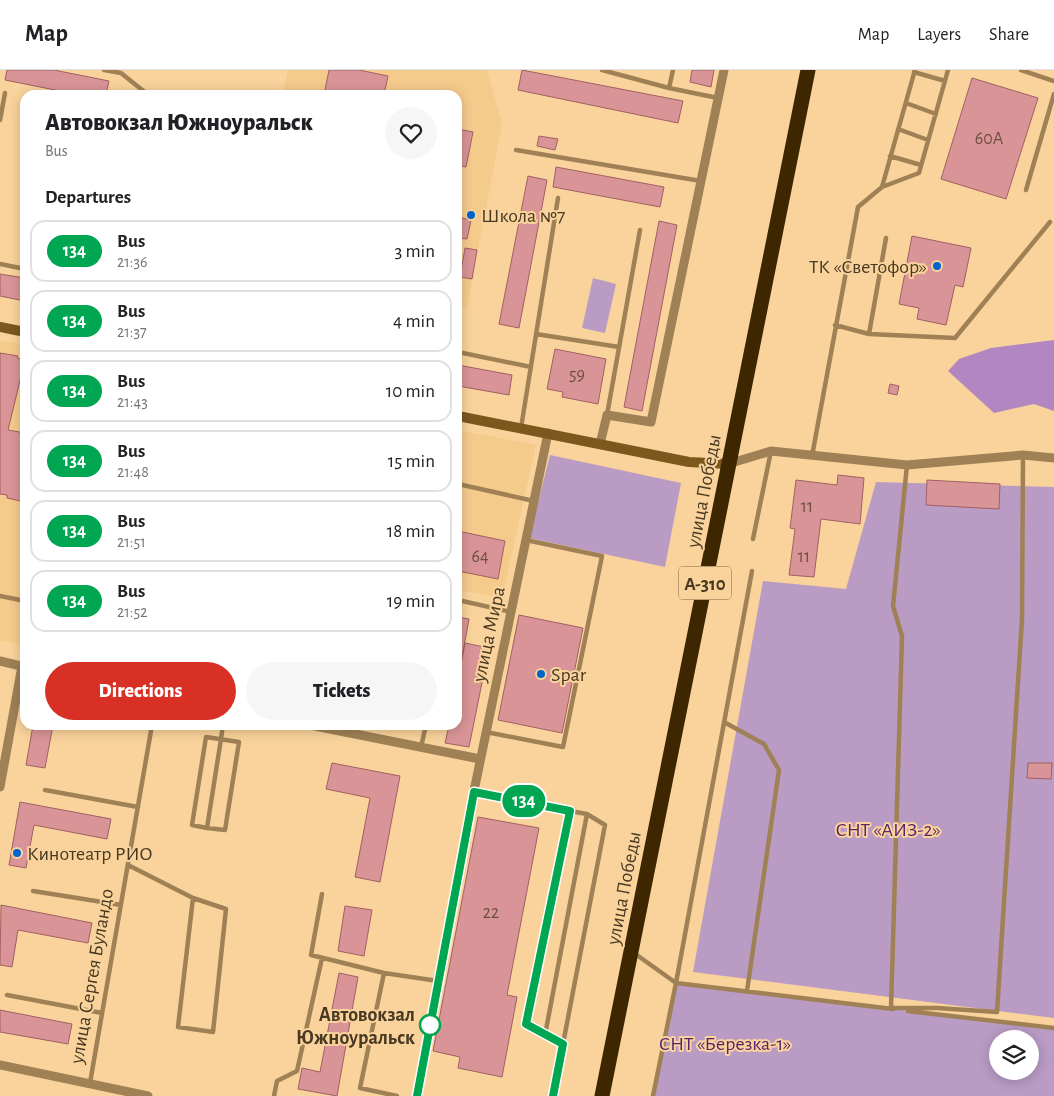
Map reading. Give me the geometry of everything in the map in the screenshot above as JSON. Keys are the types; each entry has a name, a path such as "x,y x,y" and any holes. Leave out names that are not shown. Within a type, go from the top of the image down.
{"highway":[{"name":"улица Победы","path":"602,1096 808,70"}],"street":[{"path":"600,444 607,415 651,422 724,70"},
{"path":"0,327 20,331"},
{"path":"462,417 689,462 728,464 771,452 908,465 1023,456 1054,458"},
{"name":"улица Мира","path":"417,1096 480,759 548,434"},
{"path":"0,661 20,665"},
{"path":"0,787 20,686"},
{"path":"345,730 480,759"},
{"path":"0,1065 148,1096"}],"lane":[{"path":"104,70 121,74 142,90"},
{"path":"602,70 669,88 718,98"},
{"path":"669,88 673,70"},
{"path":"812,457 858,207 882,187 919,173 948,70"},
{"path":"1021,70 1054,81"},
{"path":"882,187 915,71 945,81"},
{"path":"0,120 5,93"},
{"path":"1026,190 1054,94"},
{"path":"906,103 936,114"},
{"path":"898,129 928,140"},
{"path":"516,150 701,182"},
{"path":"890,156 921,165"},
{"path":"521,428 558,198"},
{"path":"835,325 869,334 955,338 1050,222"},
{"path":"607,415 640,230"},
{"path":"869,334 886,238"},
{"path":"0,264 20,268"},
{"path":"536,334 619,347"},
{"path":"462,353 531,366"},
{"path":"753,538 771,452"},
{"path":"890,1008 937,1008 998,1012 1022,618 1023,456"},
{"path":"890,1008 902,636 892,606 908,465"},
{"path":"462,485 534,501"},
{"path":"486,732 563,746 565,737 602,556 526,540"},
{"path":"653,1096 676,983 752,572"},
{"path":"0,596 20,600"},
{"path":"462,601 511,612"},
{"path":"724,722 764,744 779,770 747,992"},
{"name":"улица Сергея Буландо","path":"90,1084 151,730"},
{"path":"207,828 222,730"},
{"path":"421,747 425,730"},
{"path":"206,736 239,742 225,830 207,828 192,825 206,736"},
{"path":"45,790 138,807"},
{"path":"474,792 587,814 605,826 553,1096"},
{"path":"563,1044 526,1024 570,811"},
{"path":"545,1034 587,814"},
{"path":"128,865 194,898 226,909 213,1032 178,1027 194,898"},
{"path":"33,891 121,905"},
{"path":"322,894 311,955 384,973 438,981"},
{"path":"631,950 676,983 1054,1028"},
{"path":"274,1096 277,1081 297,1071 322,958"},
{"path":"384,973 360,1088 397,1096"},
{"path":"7,995 102,1013"}],"shaded area":[{"name":"Школа №7","path":"288,70 487,70 502,124 467,308 462,307 462,90 283,90"},
{"path":"0,340 20,344 20,644 0,640"},
{"path":"1054,340 1054,411 1034,404 994,413 948,371 959,359 991,348"},
{"path":"462,431 536,445 502,598 462,591"}],"green space":[{"path":"593,278 616,284 605,333 582,328"},
{"path":"550,455 681,483 665,567 529,538"},
{"name":"СНТ «АИЗ-2»","path":"876,482 1054,487 1054,1018 693,972 763,581 846,589"},
{"name":"СНТ «Березка-1»","path":"676,983 1054,1028 1054,1096 653,1096"}],"building":[{"path":"7,70 54,70 109,81 107,90 55,90 5,80"},
{"path":"329,70 359,70 388,76 385,90 325,90"},
{"path":"522,70 683,101 678,123 518,90"},
{"path":"692,70 714,70 711,87 690,82"},
{"path":"972,78 1038,98 1006,199 941,179"},
{"path":"462,130 473,132 466,167 462,166"},
{"path":"539,136 558,139 555,150 537,146"},
{"path":"556,167 664,187 660,207 553,187"},
{"path":"528,176 547,180 519,328 499,324"},
{"path":"462,218 471,220 467,239 462,238"},
{"path":"659,221 677,225 642,411 624,407"},
{"name":"ТК «Светофор»","path":"912,236 971,248 963,287 955,285 946,325 917,319 919,308 899,304"},
{"path":"465,248 477,250 472,279 462,277"},
{"path":"0,274 20,277 20,300 0,296"},
{"path":"555,349 606,359 598,404 562,397 563,392 547,389"},
{"path":"0,353 18,356 17,358 20,359 20,381 8,430 20,432 20,501 7,498 7,495 0,494"},
{"path":"462,366 512,375 509,395 462,387"},
{"path":"890,384 899,386 897,395 888,393"},
{"path":"838,475 864,478 860,524 821,519 814,577 789,575 795,529 790,528 796,480 837,485"},
{"path":"927,480 1000,484 999,509 926,505"},
{"path":"462,532 505,541 498,579 462,572"},
{"name":"Spar","path":"519,615 583,628 562,733 498,720"},
{"path":"462,618 469,619 462,657"},
{"path":"465,643 489,648 469,747 445,743 448,730 462,730 462,659"},
{"path":"32,730 52,730 45,768 26,765"},
{"path":"332,763 400,776 380,882 355,877 370,798 326,789"},
{"path":"1028,763 1052,763 1051,779 1027,778"},
{"path":"20,802 111,819 107,839 34,825 26,868 9,865"},
{"path":"478,817 539,828 507,995 517,997 502,1077 458,1068 460,1057 433,1051"},
{"path":"1,905 92,923 88,943 18,930 12,967 0,965"},
{"path":"345,906 372,910 364,956 338,951"},
{"path":"339,973 358,977 337,1096 298,1089 302,1068 320,1072"},
{"path":"0,1010 72,1024 68,1044 0,1032"}],"bus line":[{"name":"134","path":"417,1096 474,792 570,811 526,1024 563,1044 553,1096"}],"place":[{"name":"Школа №7","path":"471,215"},
{"name":"ТК «Светофор»","path":"937,266"},
{"name":"Spar","path":"541,674"},
{"name":"Кинотеатр РИО","path":"17,853"},
{"name":"Автовокзал Южноуральск","path":"430,1025"}]}
